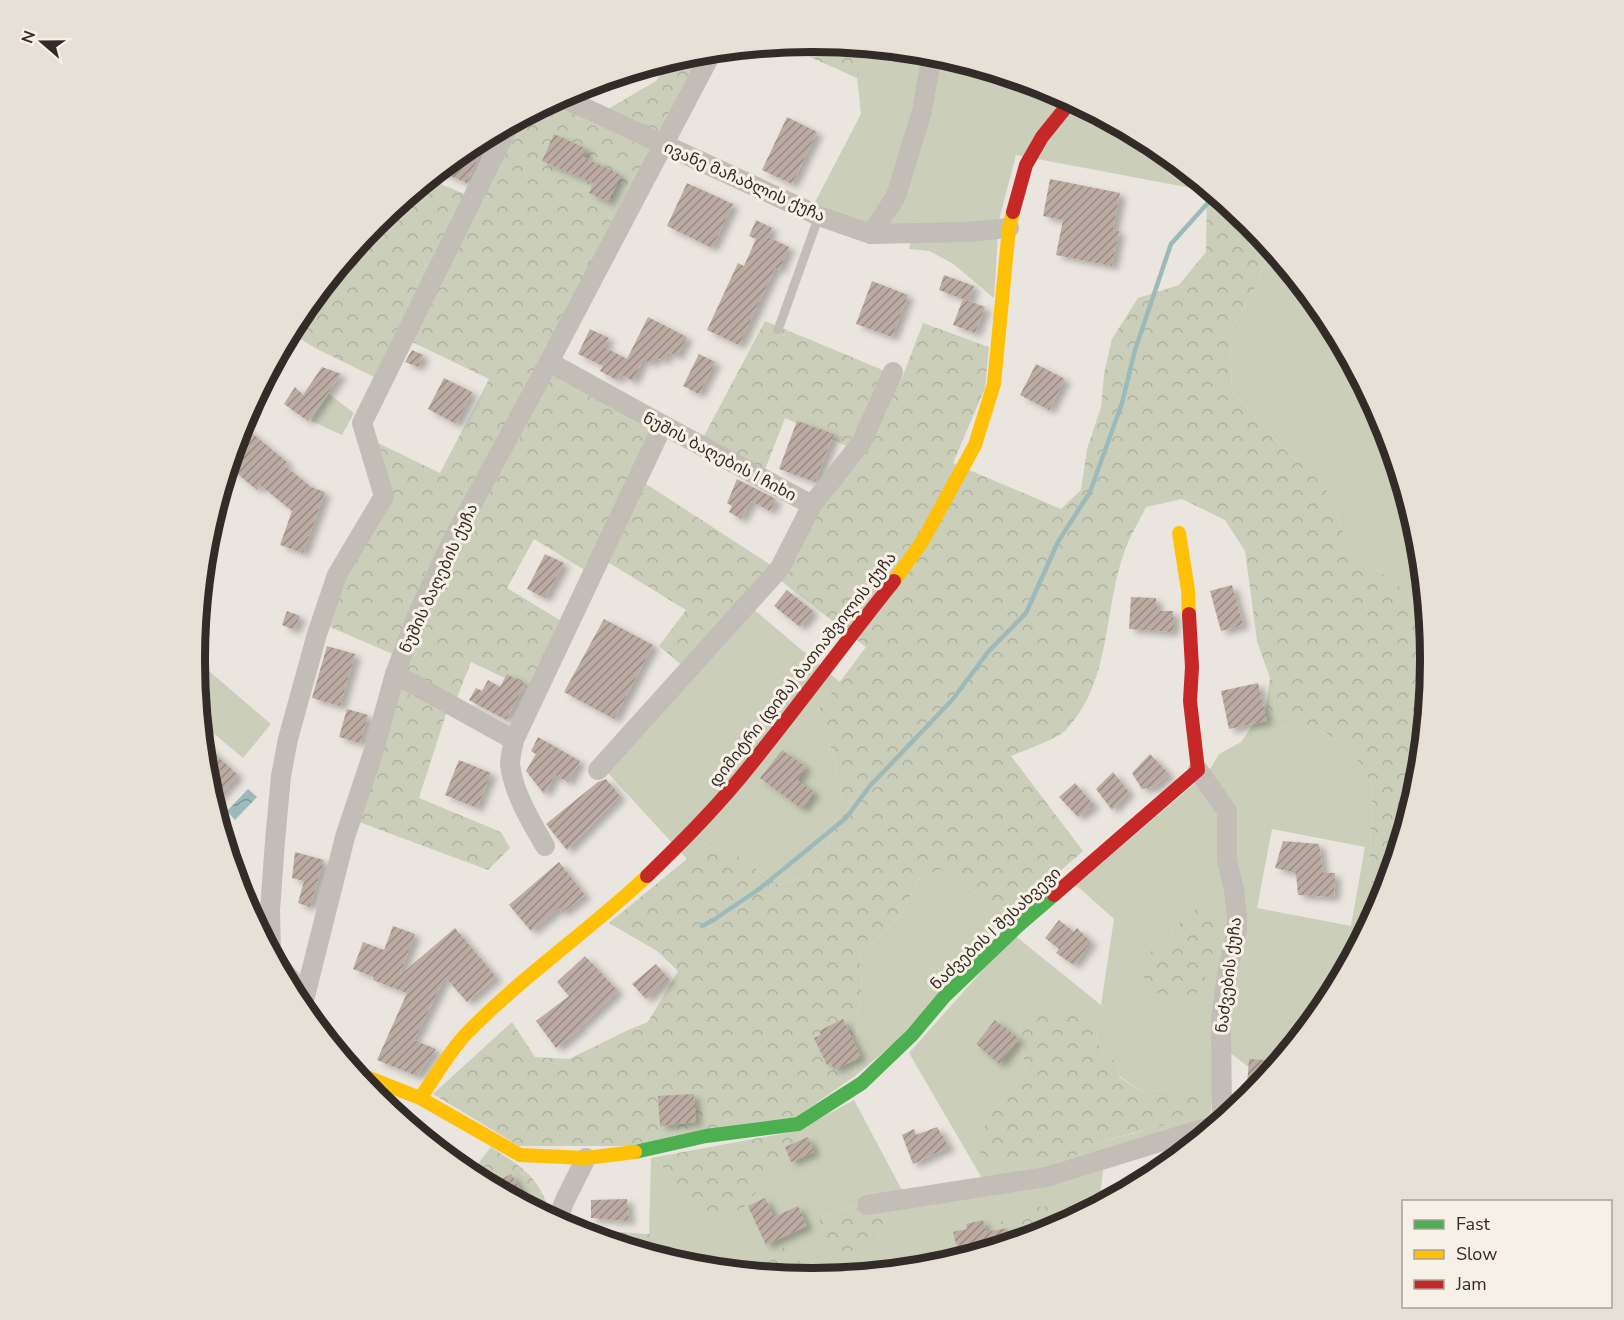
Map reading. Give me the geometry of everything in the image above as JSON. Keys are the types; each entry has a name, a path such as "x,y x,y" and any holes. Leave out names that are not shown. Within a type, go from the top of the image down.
{"street":[{"name":"ნუშის ბაღების ქუჩა","path":"305,995 345,837 374,750 395,674 418,613 451,543 707,62"},
{"path":"872,234 896,196 922,111 930,64"},
{"name":"ივანე მაჩაბლის ქუჩა","path":"572,102 819,216 872,234 967,232 1009,228"},
{"name":"დიმიტრი (დიმა) ბათიაშვილის ქუჩა","path":"420,1098 467,1032 539,968 612,908 680,844 752,764 898,577 922,542 975,445 994,384 1009,228 1026,165 1042,137 1065,108"},
{"path":"271,936 275,841 281,776 288,739 317,634 338,575 384,496 362,423 503,137"},
{"name":"ნუშის ბაღების I ჩიხი","path":"549,362 812,505 780,568 598,770"},
{"path":"812,505 861,443 893,372"},
{"path":"545,846 529,818 516,784 510,762 514,740 663,425"},
{"path":"1179,533 1188,590 1192,667 1190,701 1198,770"},
{"path":"395,674 514,740"},
{"name":"ნაძვების ქუჩა","path":"1198,770 1227,811 1227,860 1234,890 1238,930 1227,975 1221,1020 1222,1109"},
{"name":"ნაძვების I შესახვევი","path":"586,1158 638,1152 706,1136 798,1124 862,1083 912,1035 944,997 1018,926 1198,770"},
{"path":"372,1079 420,1098 520,1155 586,1158 560,1212"},
{"path":"867,1205 1046,1177 1196,1131"}],"lane":[{"path":"778,330 819,216"}],"green space":[{"path":"800,53 867,56 857,78"},
{"path":"867,56 931,64 1007,85 1081,115 1116,134 1150,155 1195,189 1016,155 999,220 994,298 952,263 929,251 909,249 914,229 870,227 813,206 861,114 857,78"},
{"path":"699,63 661,133 608,109 656,81 663,71"},
{"path":"562,107 654,148 426,572 395,655 330,627 344,575 393,494 376,442 440,473 489,379 410,341 516,130"},
{"path":"437,182 467,195 374,377 297,337 330,290 382,230"},
{"path":"1207,198 1267,257 1258,282 1230,332 1232,391 1284,449 1325,486 1350,549 1406,591 1417,614 1420,660 1418,700 1408,779 1399,817 1373,892 1369,870 1373,786 1352,751 1326,733 1285,721 1266,706 1270,678 1257,641 1245,551 1225,520 1182,499 1146,507 1131,535 1117,576 1099,669 1080,712 1061,734 1011,756 1083,851 1010,915 939,869 918,880 899,918 860,954 862,987 857,1019 855,1076 796,1117 634,1146 519,1146 433,1094 512,1022 535,1057 569,1059 648,1022 678,971 657,951 609,923 710,840 734,853 778,885 808,876 825,854 842,798 832,749 811,720 866,647 781,581 820,508 862,453 785,418 764,472 703,438 765,321 902,378 923,323 989,347 985,388 953,463 1061,509 1081,490 1087,449 1101,407 1104,374 1112,339 1138,298 1179,285 1206,252"},
{"path":"1267,257 1317,322 1357,391 1387,465 1399,503 1408,541 1417,614 1406,591 1350,549 1325,486 1284,449 1232,391 1230,332 1258,282"},
{"path":"553,372 654,426 586,571 534,539 507,588 563,622 530,690 471,662 456,700 402,670 452,552"},
{"path":"329,394 354,413 342,435 311,421"},
{"path":"643,482 774,567 683,666 659,646 686,610 606,561"},
{"path":"752,608 840,682 811,720 832,749 842,798 825,854 808,876 778,885 734,853 710,840 687,859 605,770"},
{"path":"205,668 271,724 243,758 209,730"},
{"path":"400,681 447,711 419,798 501,832 510,848 488,870 359,822"},
{"path":"1266,706 1285,721 1326,733 1352,751 1373,786 1369,870 1373,892 1357,929 1317,998 1257,1074 1229,1052 1226,1020 1240,882 1207,774 1219,754 1241,742","holes":["1272,829 1365,847 1351,926 1257,908"]},
{"path":"1199,780 1223,816 1231,903 1216,1017 1211,1115 1100,1156 983,1180 909,1053 1014,935 1101,1005 1114,919 1076,885","holes":["1174,928 1218,935 1213,948 1150,952 1168,940","1018,1028 1096,1030 1100,1051 1118,1063 1119,1076 1142,1092 1176,1088 1143,1131 1095,1143 1077,1155 1003,1165 1003,1095 1026,1072"]},
{"path":"939,869 1010,915 979,946 899,1039 855,1076 857,1019 862,987 860,954 899,918 918,880"},
{"path":"1195,909 1208,912 1218,935 1204,982 1189,1004 1151,991 1138,966 1150,952 1168,940 1174,928"},
{"path":"1069,1009 1096,1030 1100,1051 1118,1063 1119,1077 1142,1092 1176,1088 1202,1100 1194,1111 1172,1123 1095,1143 1077,1155 1049,1161 1003,1165 982,1159 977,1139 1003,1095 1026,1072 1018,1028 1034,1014"},
{"path":"854,1100 904,1194 863,1201 821,1217 875,1245 886,1220 901,1207 1103,1169 1100,1194 1044,1221 969,1247 931,1256 852,1266 792,1267 773,1258 765,1265 693,1256 649,1234 651,1158 658,1161 685,1200 746,1206 783,1156 801,1139 797,1131"},
{"path":"797,1131 801,1139 783,1156 746,1206 711,1223 685,1200 658,1161 651,1158"},
{"path":"491,1147 530,1175 542,1192 548,1207 508,1186 476,1166"},
{"path":"863,1201 901,1207 886,1220 875,1245 855,1257 833,1250 815,1234 821,1217"},
{"path":"1078,1206 979,1244 985,1229 1032,1207"},
{"path":"607,1231 649,1234 687,1255"},
{"path":"782,1246 801,1262 803,1268 765,1265"}],"water":[{"path":"248,789 257,797 235,820 227,811"}],"building":[{"path":"787,117 817,132 792,184 762,170"},
{"path":"554,134 587,149 583,157 621,175 608,202 589,193 594,183 542,161"},
{"path":"481,150 467,183 447,174"},
{"path":"1050,179 1120,193 1113,230 1119,231 1112,266 1056,255 1063,220 1043,216"},
{"path":"687,183 733,204 712,248 667,226"},
{"path":"756,220 772,228 768,237 789,247 779,270 775,268 739,345 707,330 738,263 744,266 756,239 749,236"},
{"path":"944,275 974,286 968,301 939,290"},
{"path":"872,281 908,295 892,337 856,324"},
{"path":"963,299 985,307 975,333 953,325"},
{"path":"648,317 687,337 677,356 668,352 664,361 655,357 652,364 643,359 633,381 620,374 617,380 600,371 603,366 578,354 590,329 609,338 604,347 627,359"},
{"path":"412,350 423,355 418,367 405,362"},
{"path":"699,354 715,362 699,394 683,386"},
{"path":"1036,364 1065,379 1049,410 1020,395"},
{"path":"322,367 341,374 308,421 284,404 295,387 303,395"},
{"path":"444,378 472,392 456,424 428,409"},
{"path":"797,421 834,434 815,482 779,469"},
{"path":"250,431 287,462 284,465 311,487 325,492 303,553 280,545 292,511 260,485 257,490 235,472"},
{"path":"737,479 776,499 770,511 751,501 741,519 729,512 732,506 727,503"},
{"path":"545,554 564,563 545,598 527,589"},
{"path":"1232,585 1243,625 1221,631 1210,591"},
{"path":"787,590 813,611 800,627 774,606"},
{"path":"1131,597 1156,598 1157,611 1173,611 1172,632 1129,629"},
{"path":"287,611 300,616 294,630 282,625"},
{"path":"604,619 653,645 614,719 564,692"},
{"path":"327,646 355,654 340,706 312,698"},
{"path":"507,674 525,684 506,720 469,700 476,688 482,691 488,680 500,687"},
{"path":"1258,683 1267,721 1229,729 1221,691"},
{"path":"347,709 368,715 360,743 339,737"},
{"path":"538,737 580,761 568,782 555,775 544,794 526,771 536,754 531,751"},
{"path":"782,750 806,767 797,780 814,792 802,809 760,778"},
{"path":"212,751 238,775 220,795"},
{"path":"1150,754 1169,774 1153,788 1142,789 1132,773"},
{"path":"459,760 491,773 477,808 445,795"},
{"path":"1113,772 1129,792 1112,810 1096,789"},
{"path":"606,779 620,796 567,850 546,824 598,782"},
{"path":"1075,783 1094,805 1078,817 1059,797"},
{"path":"1283,841 1319,844 1323,873 1335,873 1334,897 1298,895 1296,873 1275,868"},
{"path":"295,852 324,860 310,907 298,903 304,881 292,878"},
{"path":"559,862 585,895 562,913 559,908 531,931 509,905"},
{"path":"1059,920 1074,932 1077,928 1091,942 1074,965 1056,953 1059,949 1045,938"},
{"path":"393,926 415,934 399,976 455,928 496,977 467,1002 445,977 414,1040 436,1049 417,1076 377,1060 407,993 373,980 374,977 353,969 363,942 384,950"},
{"path":"585,956 618,991 580,1029 556,1048 536,1021 569,996 557,982"},
{"path":"656,964 669,979 646,999 632,984"},
{"path":"843,1019 861,1057 834,1070 831,1063 827,1065 814,1038 821,1035 819,1031"},
{"path":"995,1020 1019,1039 999,1064 976,1044"},
{"path":"1249,1059 1269,1060 1269,1061 1247,1085"},
{"path":"694,1094 696,1122 660,1126 658,1096"},
{"path":"937,1127 949,1147 913,1164 902,1135 914,1129 916,1135"},
{"path":"808,1137 814,1152 791,1162 785,1147"},
{"path":"511,1174 522,1192 521,1193 499,1180"},
{"path":"765,1198 774,1217 798,1206 807,1226 766,1245 748,1206"},
{"path":"627,1199 629,1221 591,1218 591,1200"},
{"path":"983,1220 986,1232 1007,1228 1008,1235 962,1249 956,1244 953,1232 967,1229 966,1224"}],"waterway":[{"path":"702,926 759,889 846,818 869,787 953,699 988,652 1026,613 1058,542 1090,492 1122,403 1135,350 1171,244 1210,201"}],"traffic: fast":[{"path":"635,1152 706,1136 798,1124 862,1083 912,1035 944,997 1054,895"}],"traffic: slow":[{"path":"894,581 922,542 975,445 994,384 1009,228 1013,212"},
{"path":"1179,533 1188,590 1189,614"},
{"path":"420,1098 462,1038 490,1010 647,876"},
{"path":"372,1079 420,1098 520,1155 586,1158 635,1152"}],"traffic: jam":[{"path":"1013,212 1026,165 1042,137 1065,108"},
{"path":"647,876 702,821 741,777 894,581"},
{"path":"1054,895 1198,770 1190,701 1192,667 1189,614"}]}
